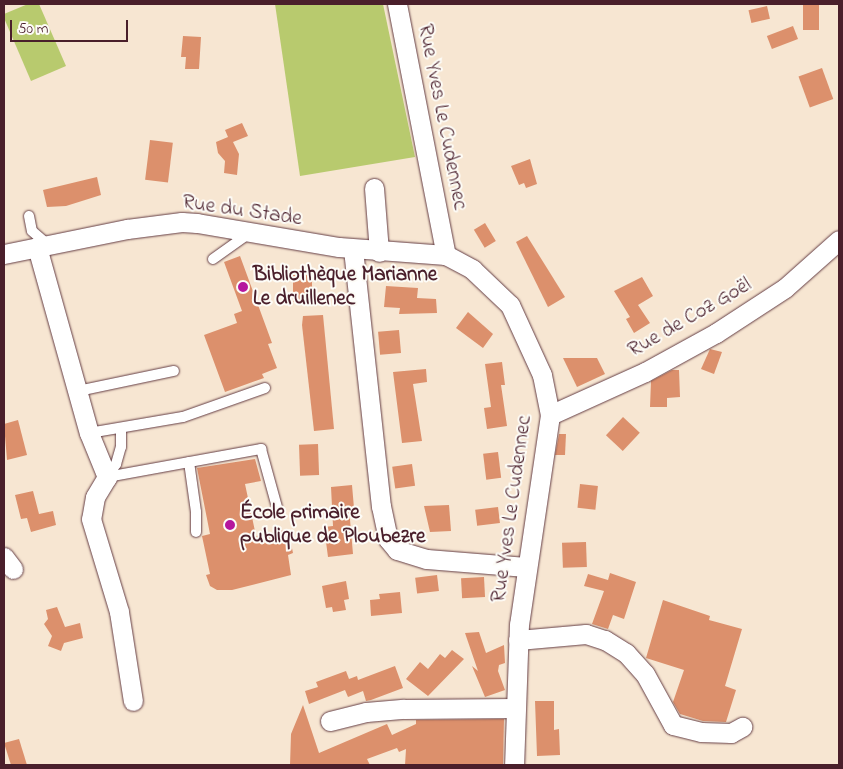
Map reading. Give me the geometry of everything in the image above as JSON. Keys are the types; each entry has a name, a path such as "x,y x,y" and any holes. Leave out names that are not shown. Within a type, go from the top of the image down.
{"street":[{"name":"Rue Yves Le Cudennec","path":"398,4 446,255 472,269 510,305 542,374 550,415 526,567 518,640 514,708 514,765"},
{"path":"374,188 379,252"},
{"name":"Rue du Stade","path":"4,254 182,222 353,249 446,255"},
{"name":"Rue de Coz Goël","path":"550,415 644,372 716,333 785,288 839,240"},
{"path":"42,246 89,433 107,477 94,497 91,520 119,612 133,701"},
{"path":"353,249 381,506 388,540 397,550 428,558 526,567"},
{"path":"518,640 586,634 605,640 626,653 645,674 673,726 701,732 730,733 742,727"},
{"path":"330,720 404,709 514,708"}],"lane":[{"path":"29,216 32,231 42,246"},
{"path":"213,259 251,232"},
{"path":"78,391 174,371"},
{"path":"89,433 183,417 265,388"},
{"path":"107,477 116,464 121,447 121,428"},
{"path":"107,477 260,449 277,507"},
{"path":"189,462 196,512 196,532"}],"green space":[{"path":"28,4 39,4 66,66 31,81 4,18 4,14"},
{"path":"275,4 383,4 415,157 300,176"}],"building":[{"path":"803,4 819,4 819,30 803,30"},
{"path":"767,6 770,19 751,23 748,10"},
{"path":"793,26 798,39 772,49 767,36"},
{"path":"183,36 201,37 199,69 185,69 186,57 181,57"},
{"path":"822,68 833,99 810,108 799,77"},
{"path":"242,123 248,136 233,142 239,154 237,175 224,173 225,161 218,153 216,142 228,137 225,130"},
{"path":"150,140 173,143 168,183 145,180"},
{"path":"530,159 537,184 526,188 524,183 519,185 511,166"},
{"path":"97,177 101,195 66,206 47,207 43,190"},
{"path":"485,223 496,241 485,248 474,230"},
{"path":"527,236 565,297 548,307 516,242"},
{"path":"240,256 272,343 268,344 277,368 262,374 264,378 225,392 204,335 237,323 234,314 242,311 224,262"},
{"path":"293,275 312,275 312,302 293,302"},
{"path":"642,277 653,296 638,305 650,323 634,333 626,319 630,317 614,291"},
{"path":"386,286 418,288 417,298 436,299 437,313 399,314 400,308 384,307"},
{"path":"468,312 493,334 483,348 456,328"},
{"path":"323,315 334,429 314,431 302,325 303,316"},
{"path":"399,330 401,353 380,355 378,332"},
{"path":"710,349 722,352 714,374 701,369"},
{"path":"563,358 597,358 605,374 577,387"},
{"path":"502,362 505,385 501,385 507,426 487,429 484,408 491,407 485,364"},
{"path":"426,369 427,382 413,384 422,441 402,443 393,372"},
{"path":"672,370 679,370 680,397 667,398 667,407 650,407 651,381"},
{"path":"623,417 640,433 623,451 606,435"},
{"path":"18,420 27,455 7,460 4,424"},
{"path":"559,434 566,434 565,455 555,455"},
{"path":"318,444 319,475 300,476 299,445"},
{"path":"498,452 501,478 486,480 483,454"},
{"name":"École primaire publique de Ploubezre","path":"255,459 261,481 245,484 256,536 288,529 293,553 288,555 291,575 232,590 217,590 210,586 206,575 210,574 202,536 210,534 197,468"},
{"path":"412,464 415,486 395,489 392,467"},
{"path":"580,484 598,486 595,510 577,508"},
{"path":"352,485 354,508 349,508 353,554 328,557 324,527 333,526 331,487"},
{"path":"33,491 39,514 53,511 56,525 31,532 27,518 21,519 15,495"},
{"path":"449,505 451,531 430,532 424,506"},
{"path":"498,507 500,523 477,526 475,510"},
{"path":"586,542 587,567 563,568 562,543"},
{"path":"610,573 636,582 624,619 613,615 608,629 592,624 604,591 584,586 588,574 608,580"},
{"path":"437,575 439,591 417,594 415,578"},
{"path":"484,577 485,597 462,598 461,578"},
{"path":"346,581 349,599 344,600 346,610 333,612 332,607 326,608 322,586"},
{"path":"400,592 402,613 371,616 370,600 380,599 379,594"},
{"path":"663,600 710,616 709,620 742,629 725,686 736,690 726,722 703,721 680,714 673,702 684,670 646,658"},
{"path":"57,607 65,627 80,623 83,638 64,643 61,651 48,646 52,636 44,624 48,619 46,610"},
{"path":"479,632 486,653 504,645 505,663 499,665 498,671 505,690 485,697 472,666 478,671 465,633"},
{"path":"452,650 464,659 428,696 406,679 420,662 428,669 440,654 445,658"},
{"path":"395,666 403,688 366,701 363,691 348,697 345,690 309,704 305,691 318,687 316,682 346,671 349,679 357,676 358,680"},
{"path":"535,701 554,701 554,730 559,729 560,755 537,756"},
{"path":"303,705 319,753 387,724 392,735 416,724 416,720 504,719 503,765 405,765 406,749 399,752 397,748 367,759 370,765 290,765 291,734"},
{"path":"19,739 27,765 11,765 4,743"}],"place":[{"name":"Bibliothèque Marianne Le druillenec","path":"243,287"},
{"name":"École primaire publique de Ploubezre","path":"230,525"}]}
